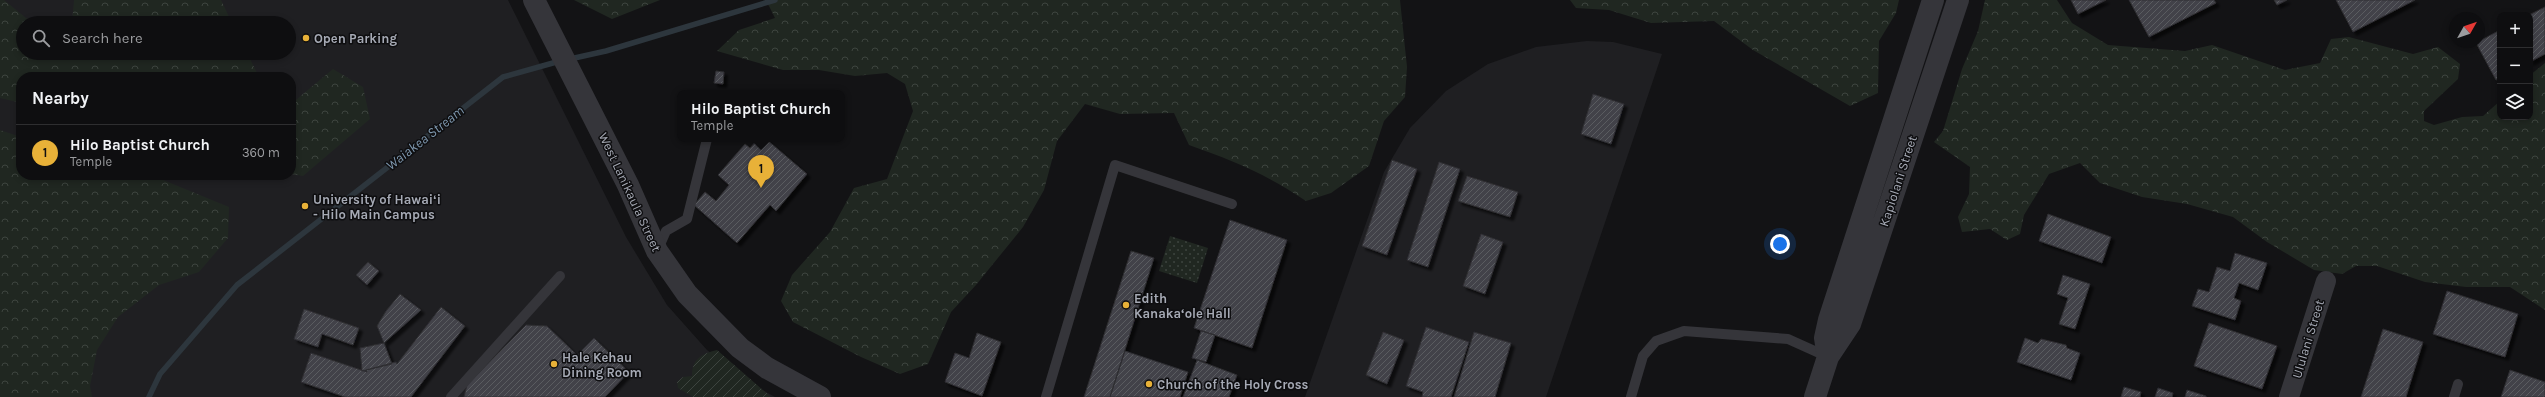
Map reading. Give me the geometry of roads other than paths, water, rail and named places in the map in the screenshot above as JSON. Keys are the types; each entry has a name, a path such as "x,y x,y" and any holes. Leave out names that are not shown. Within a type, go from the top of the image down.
{"street":[{"name":"West Lanikaula Street","path":"534,0 591,110 657,251 687,294 740,348 774,372 820,397"},
{"name":"Kapiolani Street","path":"1828,357 1825,338 1829,320 1933,0"},
{"name":"Kapiolani Street","path":"1815,397 1828,357 1850,324 1958,0"},
{"name":"Ululani Street","path":"2289,397 2326,281"}],"lane":[{"path":"657,251 666,231 687,219 706,142"},
{"path":"1046,397 1115,166 1232,204"},
{"path":"452,397 560,276"},
{"path":"1631,397 1643,356 1656,341 1684,331 1788,339 1828,357"},
{"path":"2454,397 2458,384"}],"waterway":[{"name":"Waiakea Stream","path":"570,59 606,51 775,0"},
{"name":"Waiakea Stream","path":"149,397 160,374 237,285 503,77 560,61"}],"place":[{"name":"Open Parking","path":"306,38"},
{"name":"Hilo Baptist Church","path":"761,188"},
{"name":"University of Hawaiʻi - Hilo Main Campus","path":"305,206"},
{"name":"Edith Kanaka‘ole Hall","path":"1126,305"},
{"name":"Hale Kehau Dining Room","path":"554,364"},
{"name":"Church of the Holy Cross","path":"1149,384"}]}
